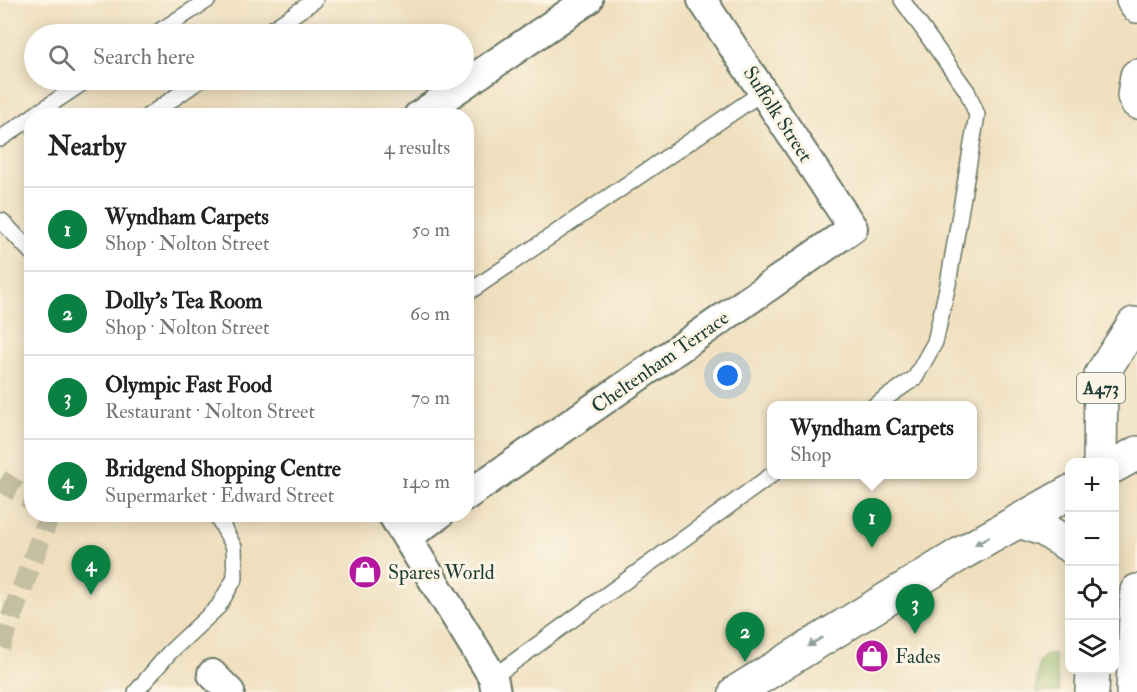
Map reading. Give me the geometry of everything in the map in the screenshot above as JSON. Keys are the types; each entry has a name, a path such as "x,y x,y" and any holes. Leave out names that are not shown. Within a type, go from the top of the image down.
{"street":[{"path":"474,78 588,0"},
{"name":"Suffolk Street","path":"702,0 853,228"},
{"path":"1133,0 1137,6"},
{"path":"1137,76 1134,96 1137,102"},
{"path":"430,108 456,90"},
{"name":"Cheltenham Terrace","path":"474,490 853,228"},
{"name":"A473","path":"1100,458 1101,375 1136,322"},
{"path":"1119,463 1137,453"},
{"path":"736,692 866,610 1065,495"},
{"path":"1019,521 1045,530 1065,543"},
{"path":"399,526 495,684"},
{"path":"1133,692 1137,591"},
{"path":"1092,692 1093,674"}],"lane":[{"path":"171,24 208,0"},
{"path":"280,24 315,0"},
{"path":"880,401 915,378 935,342 948,284 977,115 967,91 902,0"},
{"path":"44,108 72,90"},
{"path":"160,108 186,90"},
{"path":"474,289 764,91"},
{"path":"0,139 24,122"},
{"path":"0,222 2,221 24,244"},
{"path":"495,684 767,479"},
{"path":"136,692 170,653 218,607 235,578 234,547 220,522"}],"green space":[{"path":"1054,654 1059,692 1036,692 1039,663 1045,656"}],"tunnel":[{"path":"0,480 24,496"},
{"path":"0,647 47,522"}],"place":[{"name":"Wyndham Carpets","path":"872,548"},
{"name":"Spares World","path":"365,572"},
{"name":"Bridgend Shopping Centre","path":"91,595"},
{"name":"Olympic Fast Food","path":"915,634"},
{"name":"Fades","path":"872,656"},
{"name":"Dolly's Tea Room","path":"745,662"}]}
